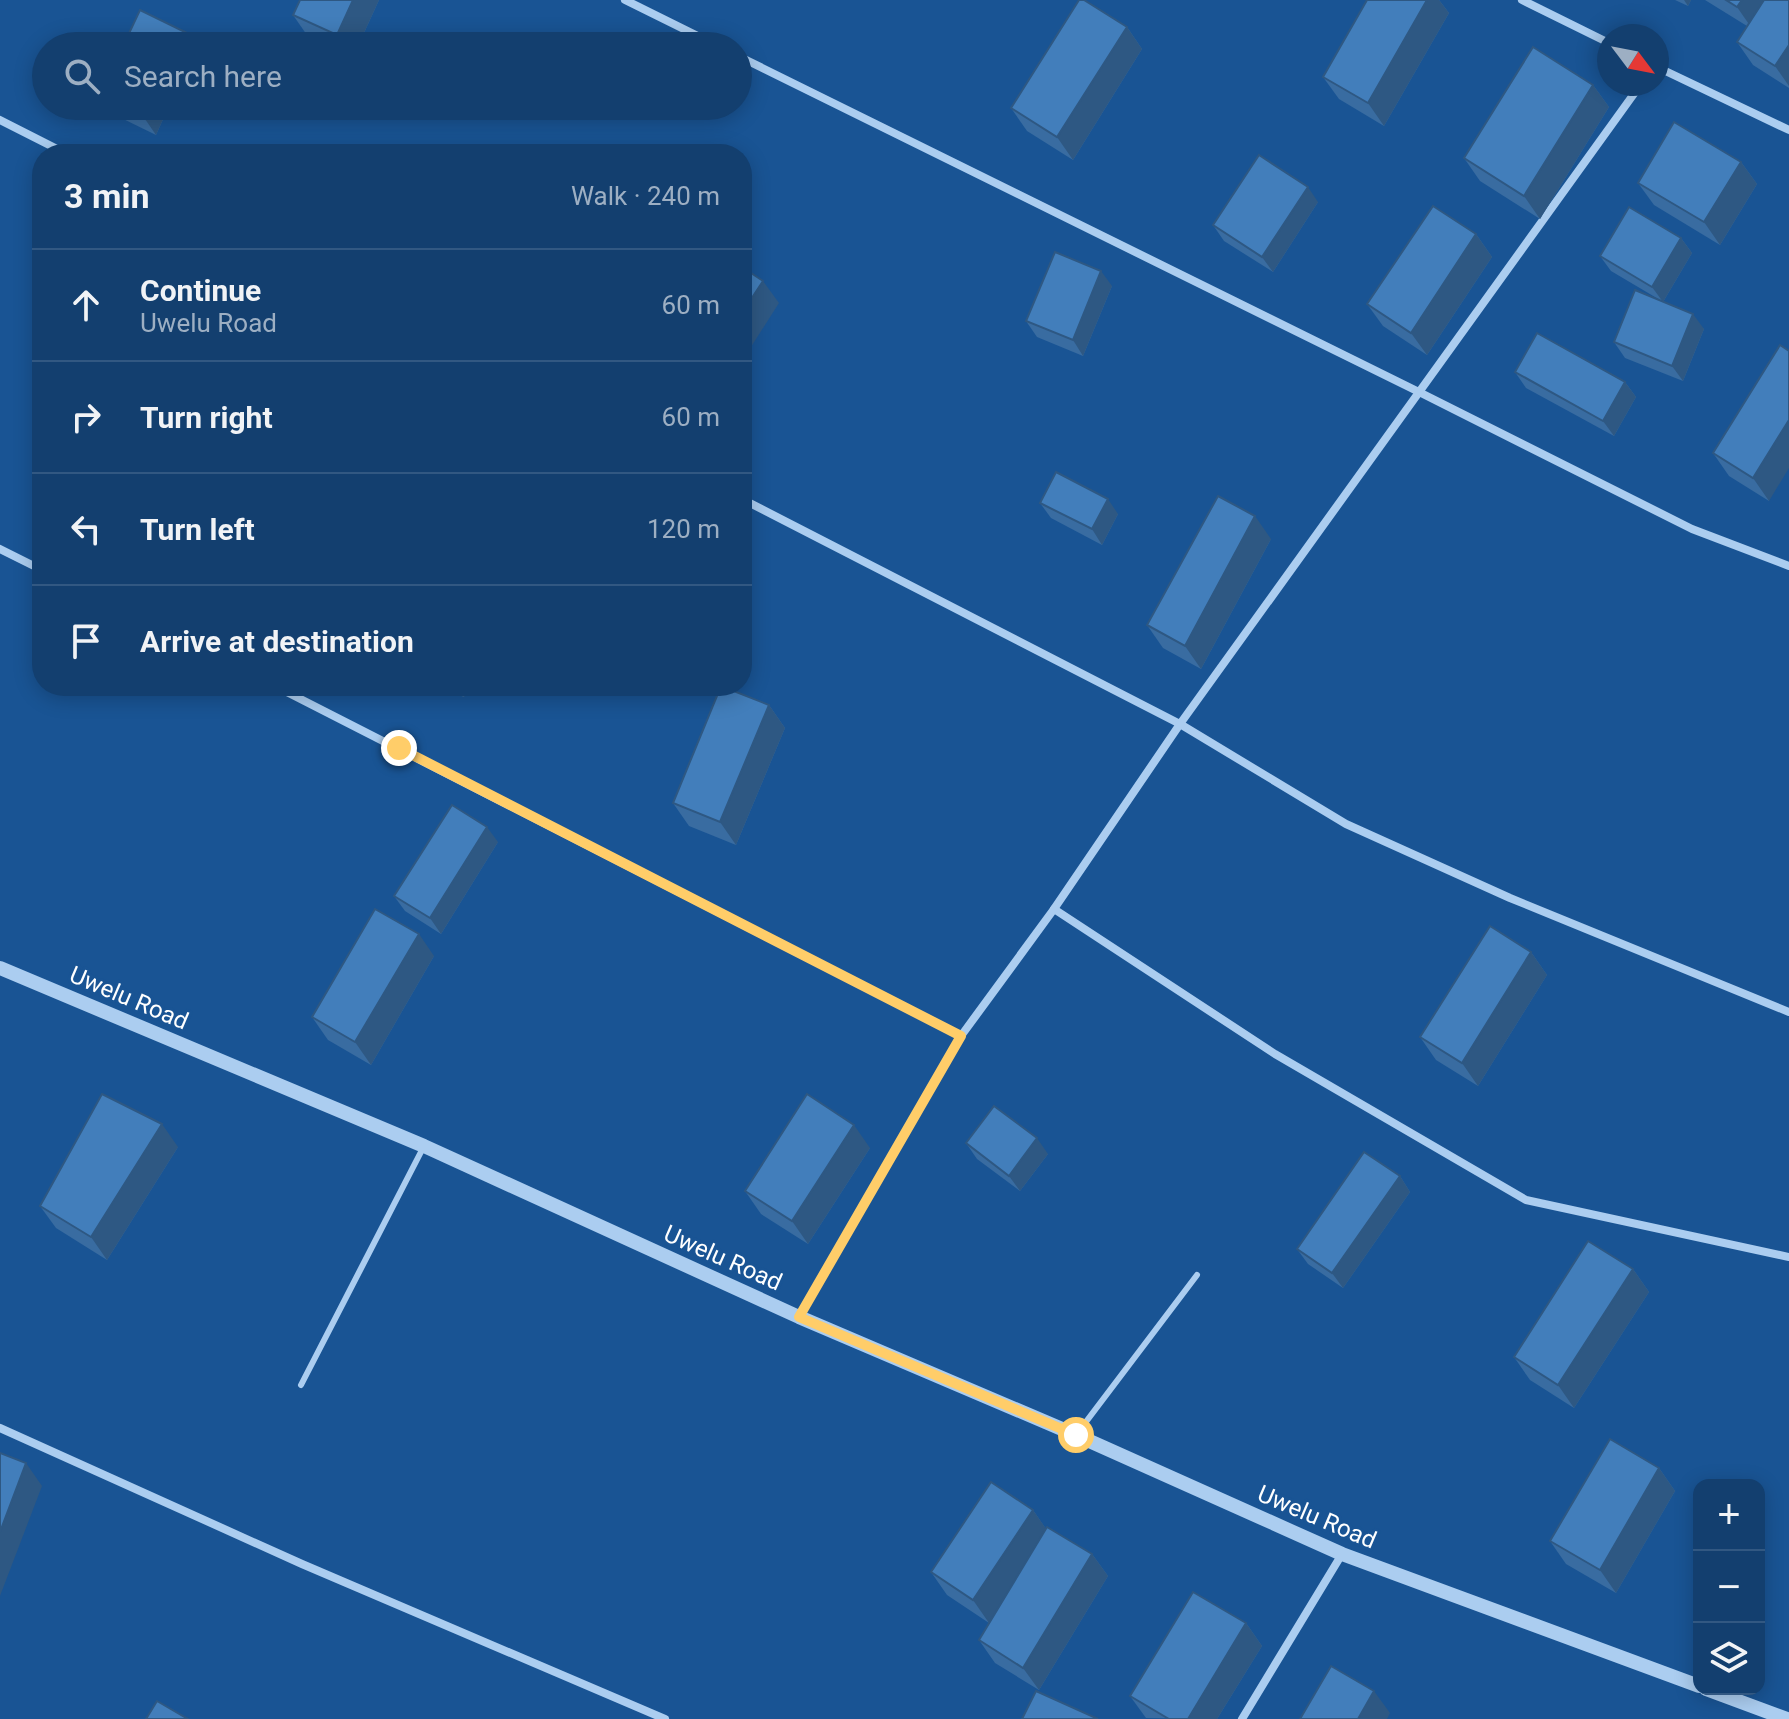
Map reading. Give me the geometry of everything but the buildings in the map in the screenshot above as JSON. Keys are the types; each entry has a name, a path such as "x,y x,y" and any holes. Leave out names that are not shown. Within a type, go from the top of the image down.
{"street":[{"path":"625,0 690,32"},
{"path":"1522,0 1597,37"},
{"path":"752,63 1692,529 1789,566"},
{"path":"1669,73 1789,130"},
{"path":"799,1317 961,1036 1054,909 1180,724 1632,96"},
{"path":"0,120 47,144"},
{"path":"752,504 1180,724 1346,824 1510,898 1789,1012"},
{"path":"0,549 32,565"},
{"path":"295,696 961,1036"},
{"path":"1054,909 1275,1054 1526,1200 1789,1257"},
{"name":"Uwelu Road","path":"0,968 424,1146 799,1317 1076,1435 1342,1554 1693,1684"},
{"path":"0,1428 302,1564 665,1719"},
{"path":"1242,1719 1342,1554"},
{"path":"1722,1695 1787,1719"}],"lane":[{"path":"301,1385 424,1146"},
{"path":"1076,1435 1197,1275"}],"route":[{"path":"399,748 961,1036 799,1317 1076,1435"}]}
